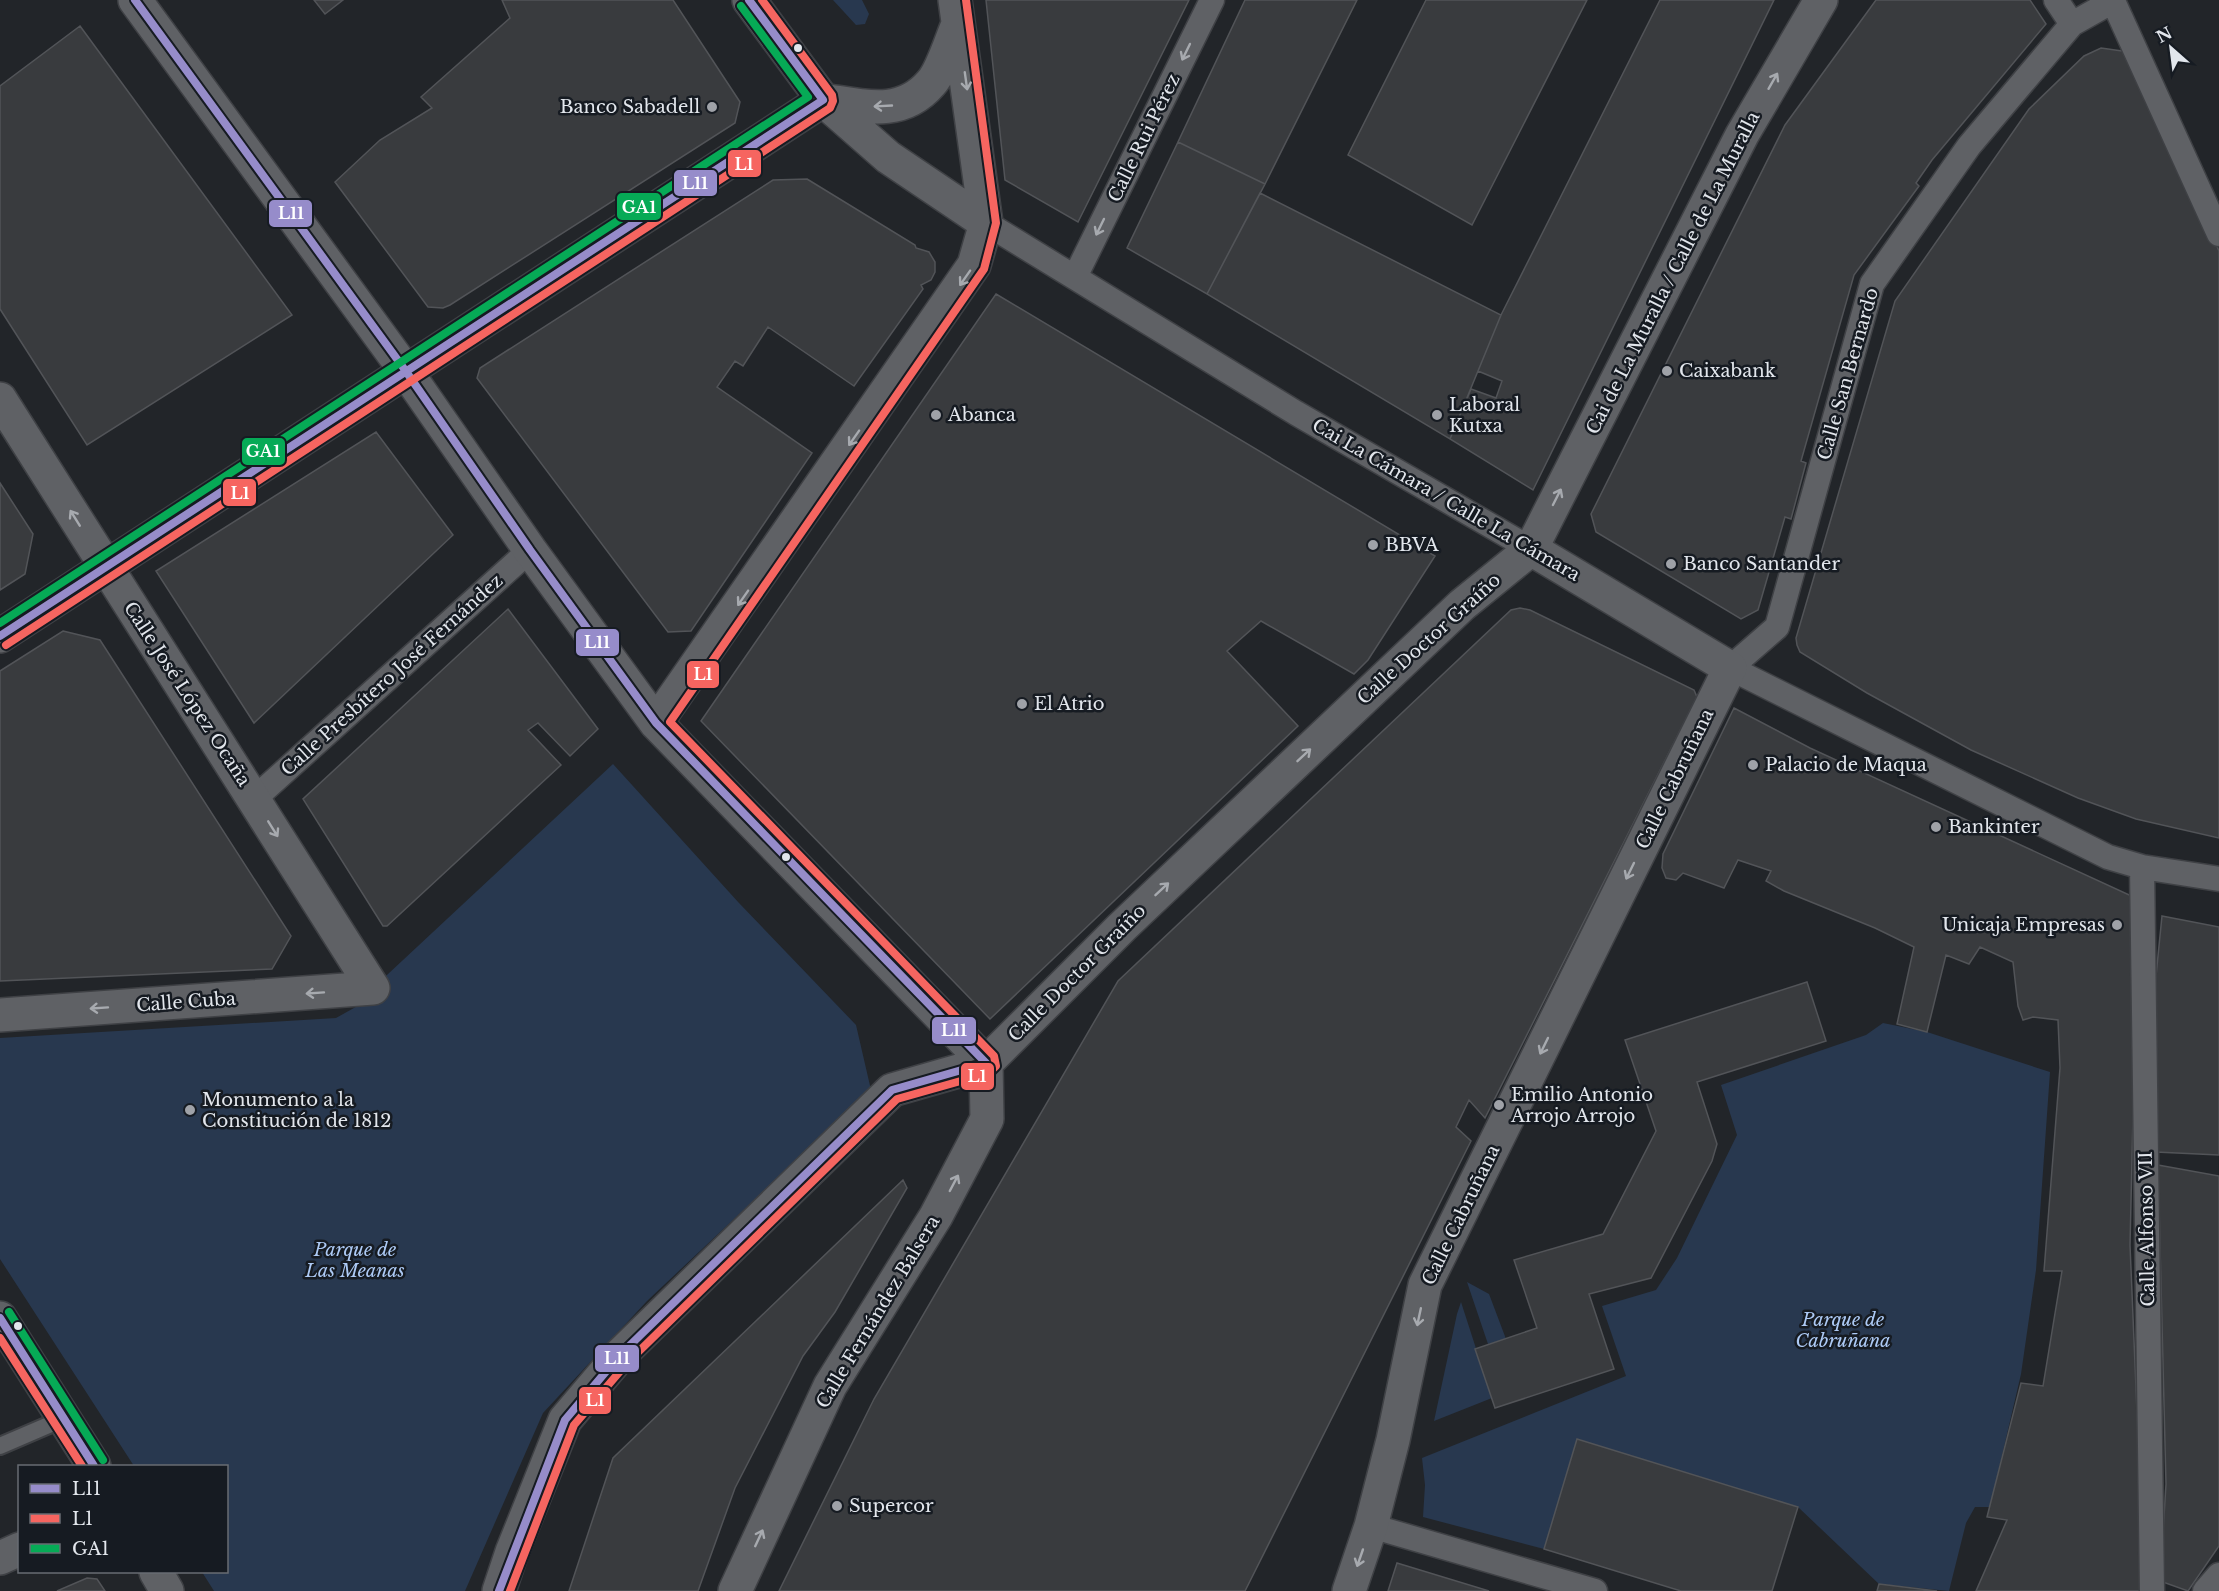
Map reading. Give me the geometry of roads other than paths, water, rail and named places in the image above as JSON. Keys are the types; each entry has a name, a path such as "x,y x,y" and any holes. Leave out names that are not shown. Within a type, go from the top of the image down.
{"street":[{"path":"135,0 405,370 530,550 656,723 986,1062"},
{"name":"Cai La Cámara / Calle La Cámara","path":"749,0 824,100 888,157 986,224 1296,413 1730,668 2108,857 2142,867 2219,879"},
{"name":"Calle Rui Pérez","path":"1075,277 1212,0"},
{"name":"Cai de La Muralla / Calle de La Muralla","path":"1531,549 1742,135 1821,0"},
{"path":"2056,0 2072,24"},
{"path":"2113,1 2219,234"},
{"name":"Calle San Bernardo","path":"1730,668 1777,627 1872,284 1969,146 2072,24 2113,1"},
{"path":"0,636 405,370 824,100 867,107 902,105 932,83 957,12"},
{"path":"656,723 974,265 986,224 957,12"},
{"name":"Calle José López Ocaña","path":"0,399 373,988"},
{"name":"Calle Doctor Graíño","path":"499,1591 512,1552 565,1420 620,1355 892,1090 986,1062 1122,927 1462,605 1531,549"},
{"name":"Calle Presbítero José Fernández","path":"254,800 530,550"},
{"name":"Calle Cabruñana","path":"1348,1591 1371,1526 1393,1440 1425,1285 1730,668"},
{"name":"Calle Alfonso VII","path":"2142,867 2152,1591"},
{"name":"Calle Cuba","path":"0,1015 373,988"},
{"name":"Calle Fernández Balsera","path":"735,1591 830,1386 936,1216 987,1119 986,1062"},
{"path":"0,1318 93,1465"},
{"path":"1371,1526 1595,1591"},
{"path":"0,1558 18,1550"},
{"path":"157,1573 167,1591"},
{"path":"2205,1591 2219,1575"}],"lane":[{"path":"0,1446 65,1419"}],"place":[{"name":"Banco Sabadell","path":"712,107"},
{"name":"Caixabank","path":"1667,371"},
{"name":"Abanca","path":"936,415"},
{"name":"Laboral Kutxa","path":"1437,415"},
{"name":"BBVA","path":"1373,545"},
{"name":"Banco Santander","path":"1671,564"},
{"name":"El Atrio","path":"1022,704"},
{"name":"Palacio de Maqua","path":"1753,765"},
{"name":"Bankinter","path":"1936,827"},
{"name":"Unicaja Empresas","path":"2117,925"},
{"name":"Emilio Antonio Arrojo Arrojo","path":"1499,1105"},
{"name":"Monumento a la Constitución de 1812","path":"190,1110"},
{"name":"Supercor","path":"837,1506"}],"park label":[{"name":"Parque de Las Meanas","path":"355,1260"},
{"name":"Parque de Cabruñana","path":"1843,1330"}]}
